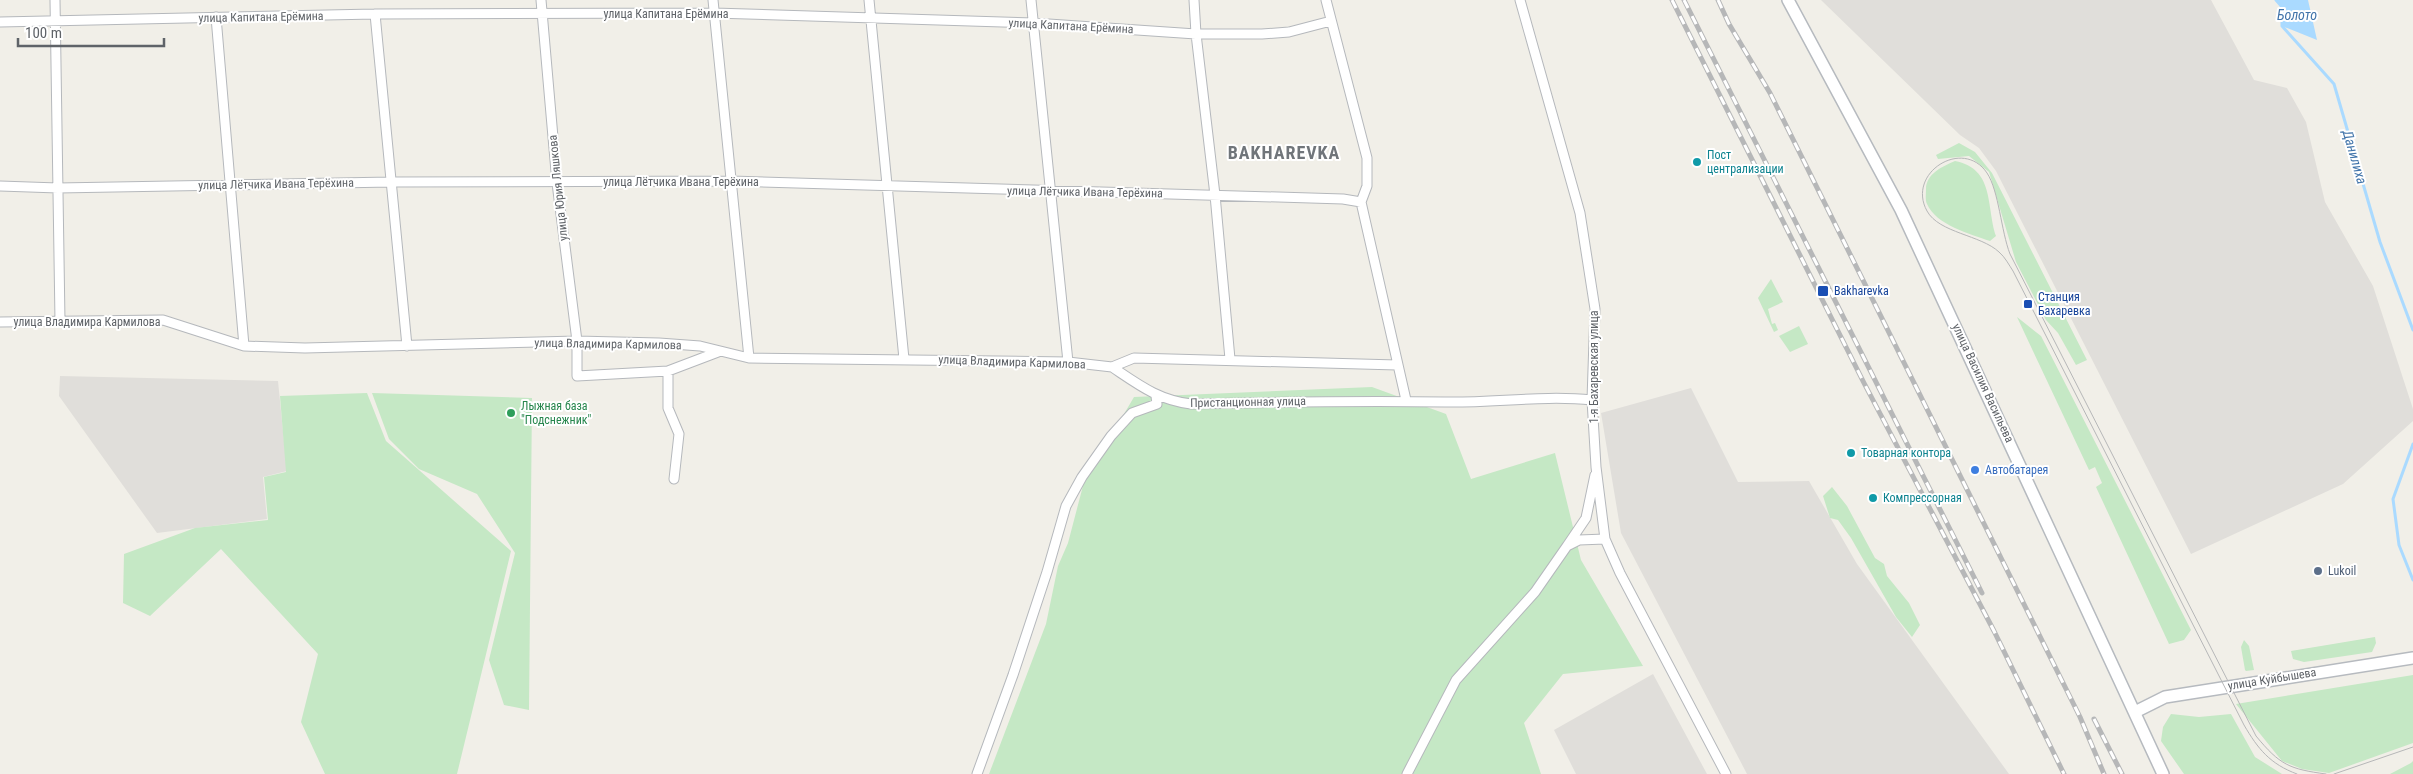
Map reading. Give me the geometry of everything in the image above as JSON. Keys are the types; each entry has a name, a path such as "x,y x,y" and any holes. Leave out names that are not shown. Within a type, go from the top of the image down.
{"main road":[{"name":"улица Василия Васильева","path":"1788,0 1902,210 2163,774"},
{"name":"улица Куйбышева","path":"2135,712 2164,697 2413,658"}],"street":[{"path":"55,0 60,320"},
{"name":"улица Юрия Ляшкова","path":"541,0 556,183 577,341 577,376 668,371"},
{"path":"712,0 749,358"},
{"path":"869,0 904,359"},
{"path":"1031,0 1068,362"},
{"path":"1194,0 1230,359"},
{"path":"1326,0 1367,158 1367,186 1361,202 1406,400"},
{"name":"1-я Бахаревская улица","path":"1520,0 1580,213 1595,309 1592,400 1596,467 1605,539 1620,573 1726,774"},
{"name":"улица Капитана Ерёмина","path":"0,22 375,14 714,13 1034,23 1196,34 1277,34 1331,21"},
{"path":"375,14 407,346"},
{"path":"216,17 244,346"},
{"name":"улица Лётчика Ивана Терёхина","path":"0,186 58,188 391,182 731,181 1343,199 1361,202"},
{"name":"улица Владимира Кармилова","path":"0,322 164,320 244,346 305,348 577,341 700,346 749,358 1068,362 1112,367 1134,358 1230,359 1397,365"},
{"path":"674,480 679,434 668,408 668,371 719,352"},
{"name":"Пристанционная улица","path":"1112,367 1156,396 1174,402 1191,404 1406,400 1446,402 1571,398 1592,400"},
{"path":"977,774 1014,675 1066,506 1082,477 1111,436 1132,413 1157,404 1156,396"},
{"path":"1407,774 1456,680 1535,592 1586,518 1596,467"},
{"path":"1567,546 1579,540 1605,539"}],"shaded area":[{"path":"1821,0 2211,0 2254,80 2287,88 2306,122 2325,202 2373,286 2413,409 2413,421 2343,484 2191,554 1996,171 1979,148 1960,135"},
{"path":"60,376 278,381 287,471 263,477 267,519 157,533 59,396"},
{"path":"1691,388 1738,482 1809,481 1857,564 2009,774 1747,774 1621,533 1601,413"},
{"path":"1653,674 1707,774 1576,774 1554,730"}],"green space":[{"path":"1959,143 1975,152 1992,173 2087,360 2076,365 2058,333 2046,320 2016,262 1989,172 1969,156 1938,159 1936,155"},
{"path":"1955,161 1968,165 1983,180 1987,190 1996,236 1990,241 1954,228 1938,218 1927,204 1926,189 1929,179 1941,168"},
{"path":"1771,279 1783,302 1768,309 1772,324 1775,323 1778,330 1774,332 1758,298"},
{"path":"2017,317 2041,336 2191,630 2184,640 2169,644 2096,487 2102,483 2095,467 2089,470"},
{"path":"1799,326 1808,344 1790,352 1779,336"},
{"path":"1372,387 1446,414 1471,479 1555,453 1581,560 1643,666 1563,674 1524,723 1541,774 989,774 1046,624 1058,566 1068,543 1084,482 1134,397"},
{"path":"367,393 386,441 511,551 457,774 325,774 301,722 318,654 221,549 150,616 123,603 124,554 195,528 268,520 264,477 286,472 280,396"},
{"path":"372,393 532,398 529,710 504,705 489,660 515,553 477,494 419,469 389,439"},
{"path":"1832,487 1847,506 1875,558 1884,564 1887,576 1909,603 1920,625 1912,637 1896,617 1851,538 1838,520 1830,518 1823,496"},
{"path":"2375,637 2376,643 2372,652 2304,662 2293,659 2291,651"},
{"path":"2244,640 2249,646 2254,670 2245,670 2241,647"},
{"path":"2413,675 2413,743 2329,773 2302,769 2282,761 2236,704"},
{"path":"2171,714 2199,717 2231,714 2255,757 2282,774 2184,774 2161,741 2163,727"},
{"path":"2413,761 2413,774 2390,774 2411,763"}],"water":[{"name":"Болото","path":"2276,0 2308,0 2317,40 2282,26 2282,7"}],"waterway":[{"name":"Данилиха","path":"2276,0 2282,7 2282,26 2334,84 2380,242 2413,330"},
{"name":"Данилиха","path":"2413,444 2393,499 2399,545 2413,580"}],"tram line":[{"path":"2297,774 2279,766 2266,755 2244,725 2007,261 1991,246 1950,229 1933,218 1927,211 1923,197 1924,184 1930,173 1940,164 1952,159 1965,158 1977,163 1987,173 1997,200 2010,254 2256,736 2272,753 2286,764 2303,770 2326,774"},
{"path":"2334,774 2413,747"}],"railway":[{"path":"1672,0 1864,383 1994,631 2064,774"},
{"path":"1684,0 1982,593"},
{"path":"1718,0 1729,24 1770,93 2080,717 2104,774"},
{"path":"2094,719 2122,774"}],"place":[{"name":"Пост централизации","path":"1697,162"},
{"name":"Bakharevka","path":"1823,291"},
{"name":"Станция Бахаревка","path":"2028,304"},
{"name":"Лыжная база \"Подснежник\"","path":"511,413"},
{"name":"Товарная контора","path":"1851,453"},
{"name":"Автобатарея","path":"1975,470"},
{"name":"Компрессорная","path":"1873,498"},
{"name":"Lukoil","path":"2318,571"}],"district":[{"name":"BAKHAREVKA","path":"1284,152"}]}
